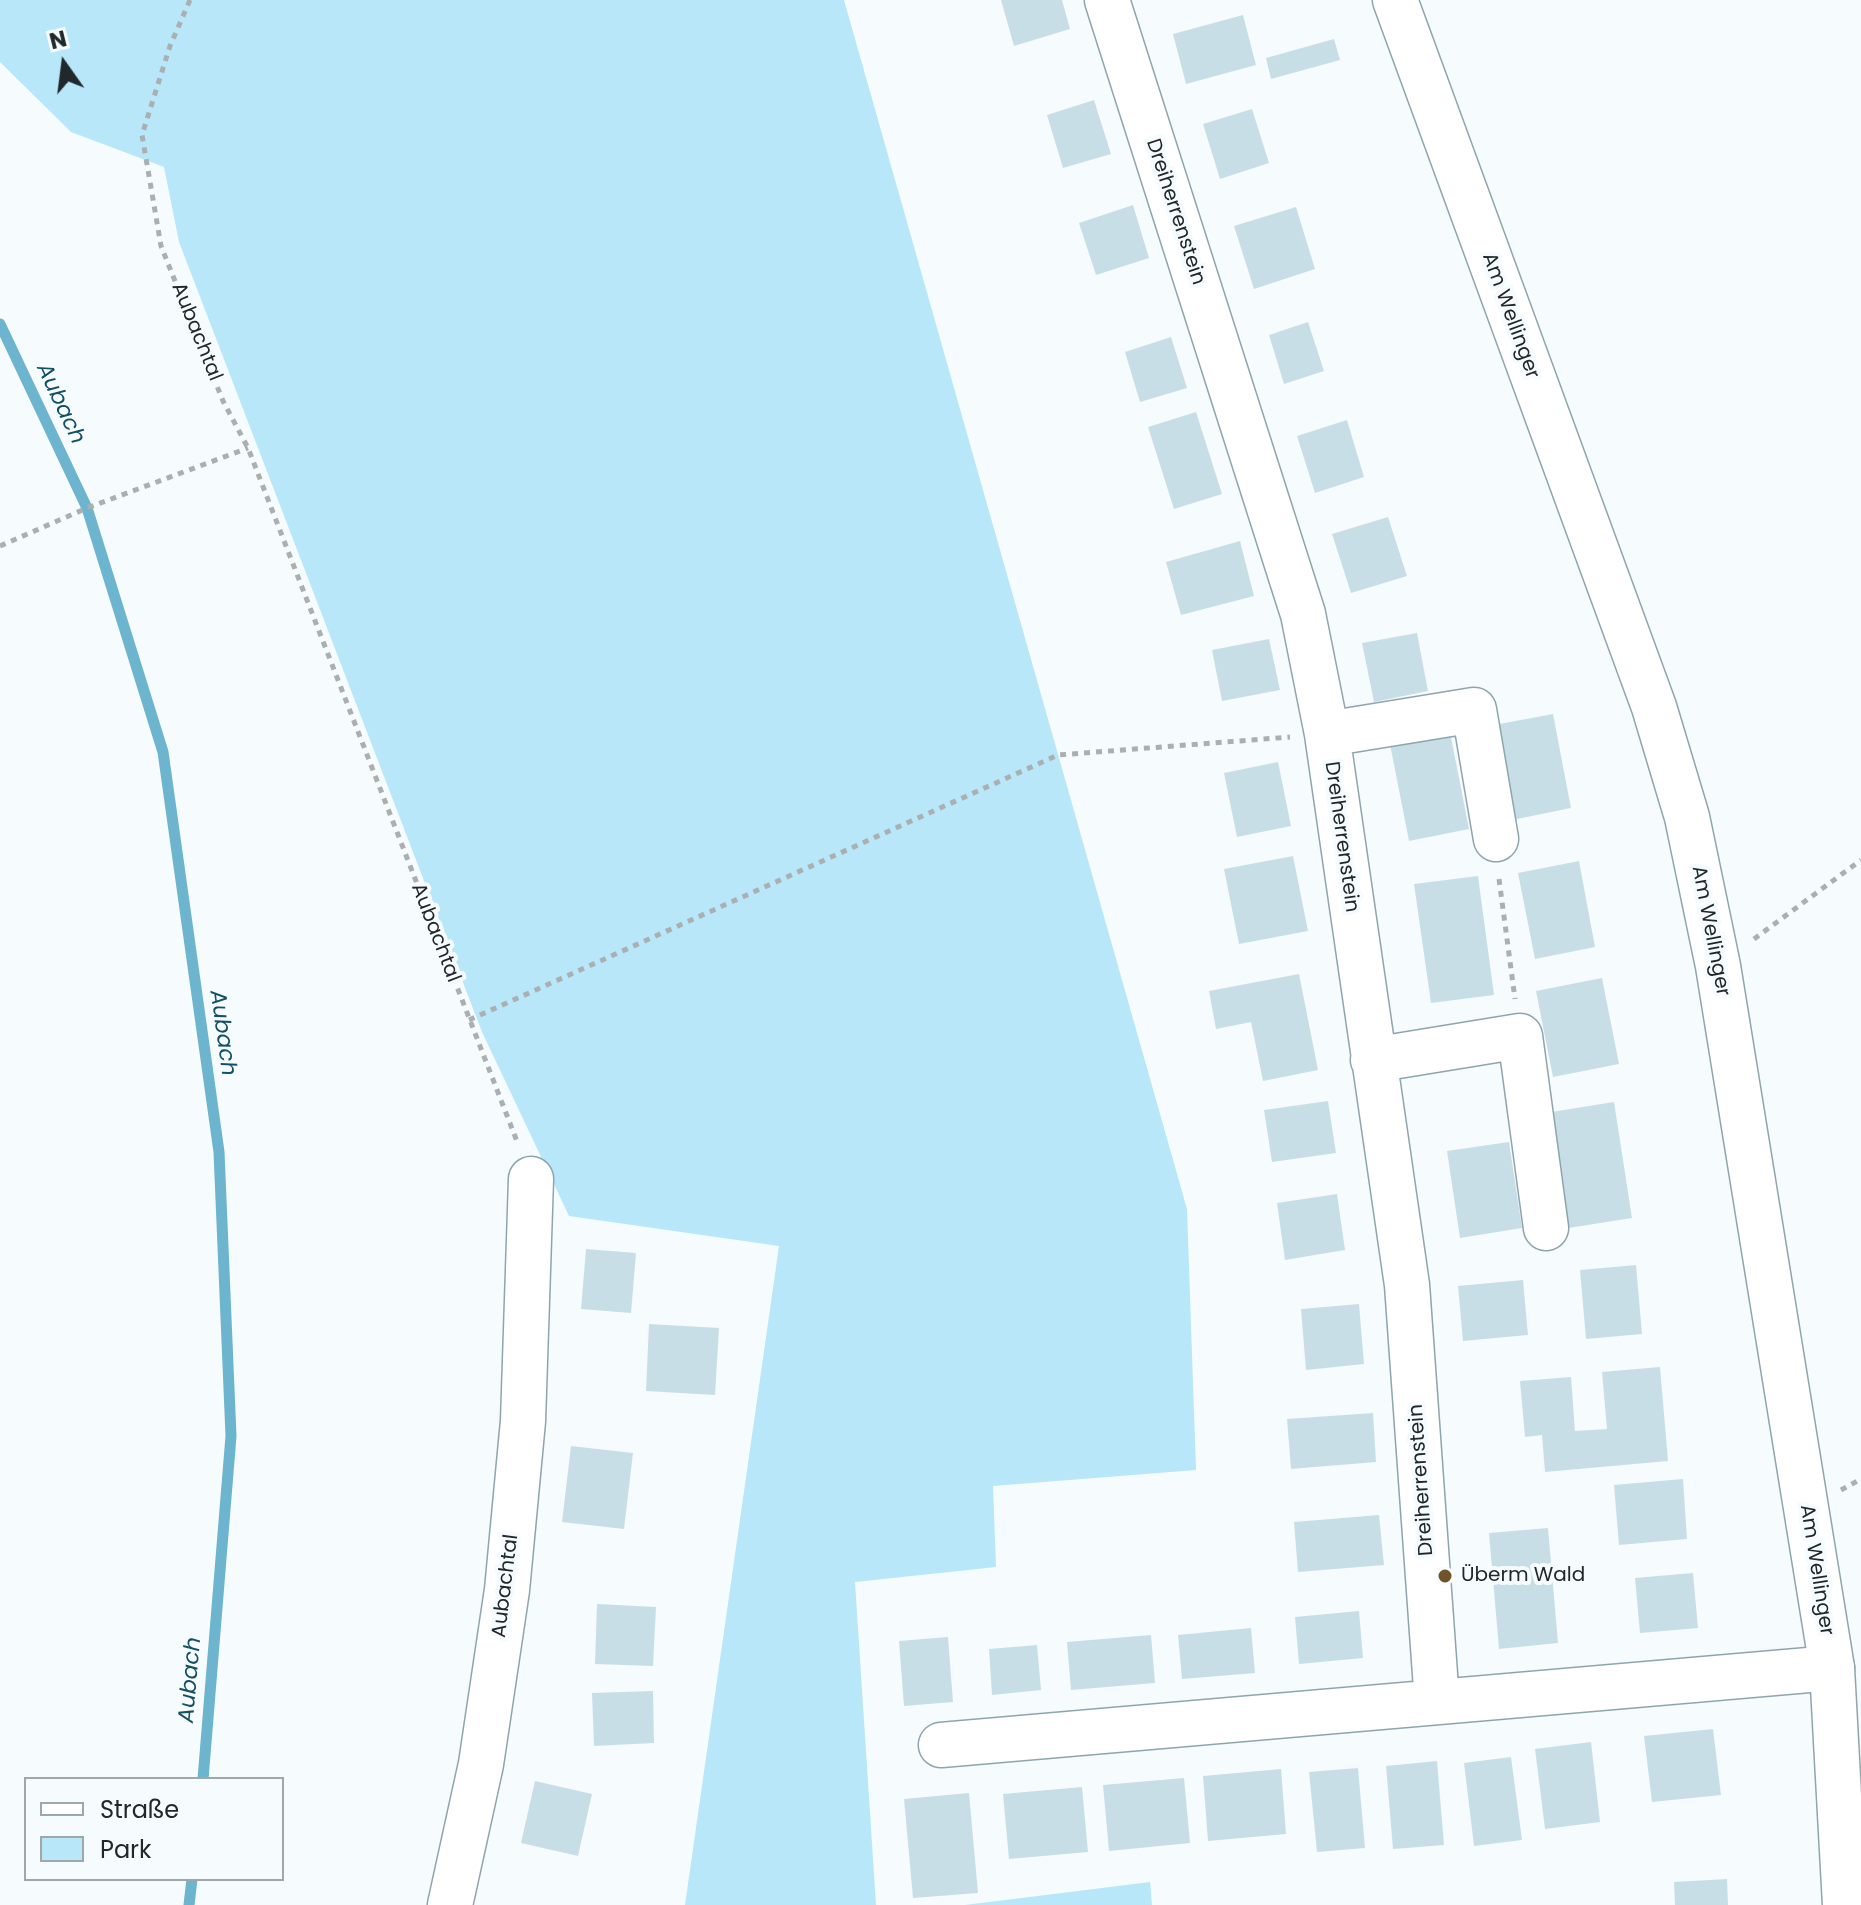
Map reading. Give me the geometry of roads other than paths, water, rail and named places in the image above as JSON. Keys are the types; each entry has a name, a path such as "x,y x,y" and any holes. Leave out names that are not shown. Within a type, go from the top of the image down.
{"street":[{"name":"Dreiherrenstein","path":"1107,0 1303,614 1327,734 1407,1285 1437,1702"},
{"name":"Am Wellinger","path":"1395,0 1654,707 1687,817 1718,966 1832,1668 1845,1905"},
{"path":"1327,734 1474,710 1498,859"},
{"path":"1373,1060 1520,1036 1546,1228"},
{"name":"Aubachtal","path":"450,1905 481,1764 507,1590 523,1421 531,1179"},
{"path":"941,1745 1832,1668"}],"waterway":[{"name":"Aubach","path":"0,324 87,508 163,752 219,1152 231,1436 203,1777"},
{"name":"Aubach","path":"189,1905 192,1881"}],"place":[{"name":"Überm Wald","path":"1445,1576"}]}
